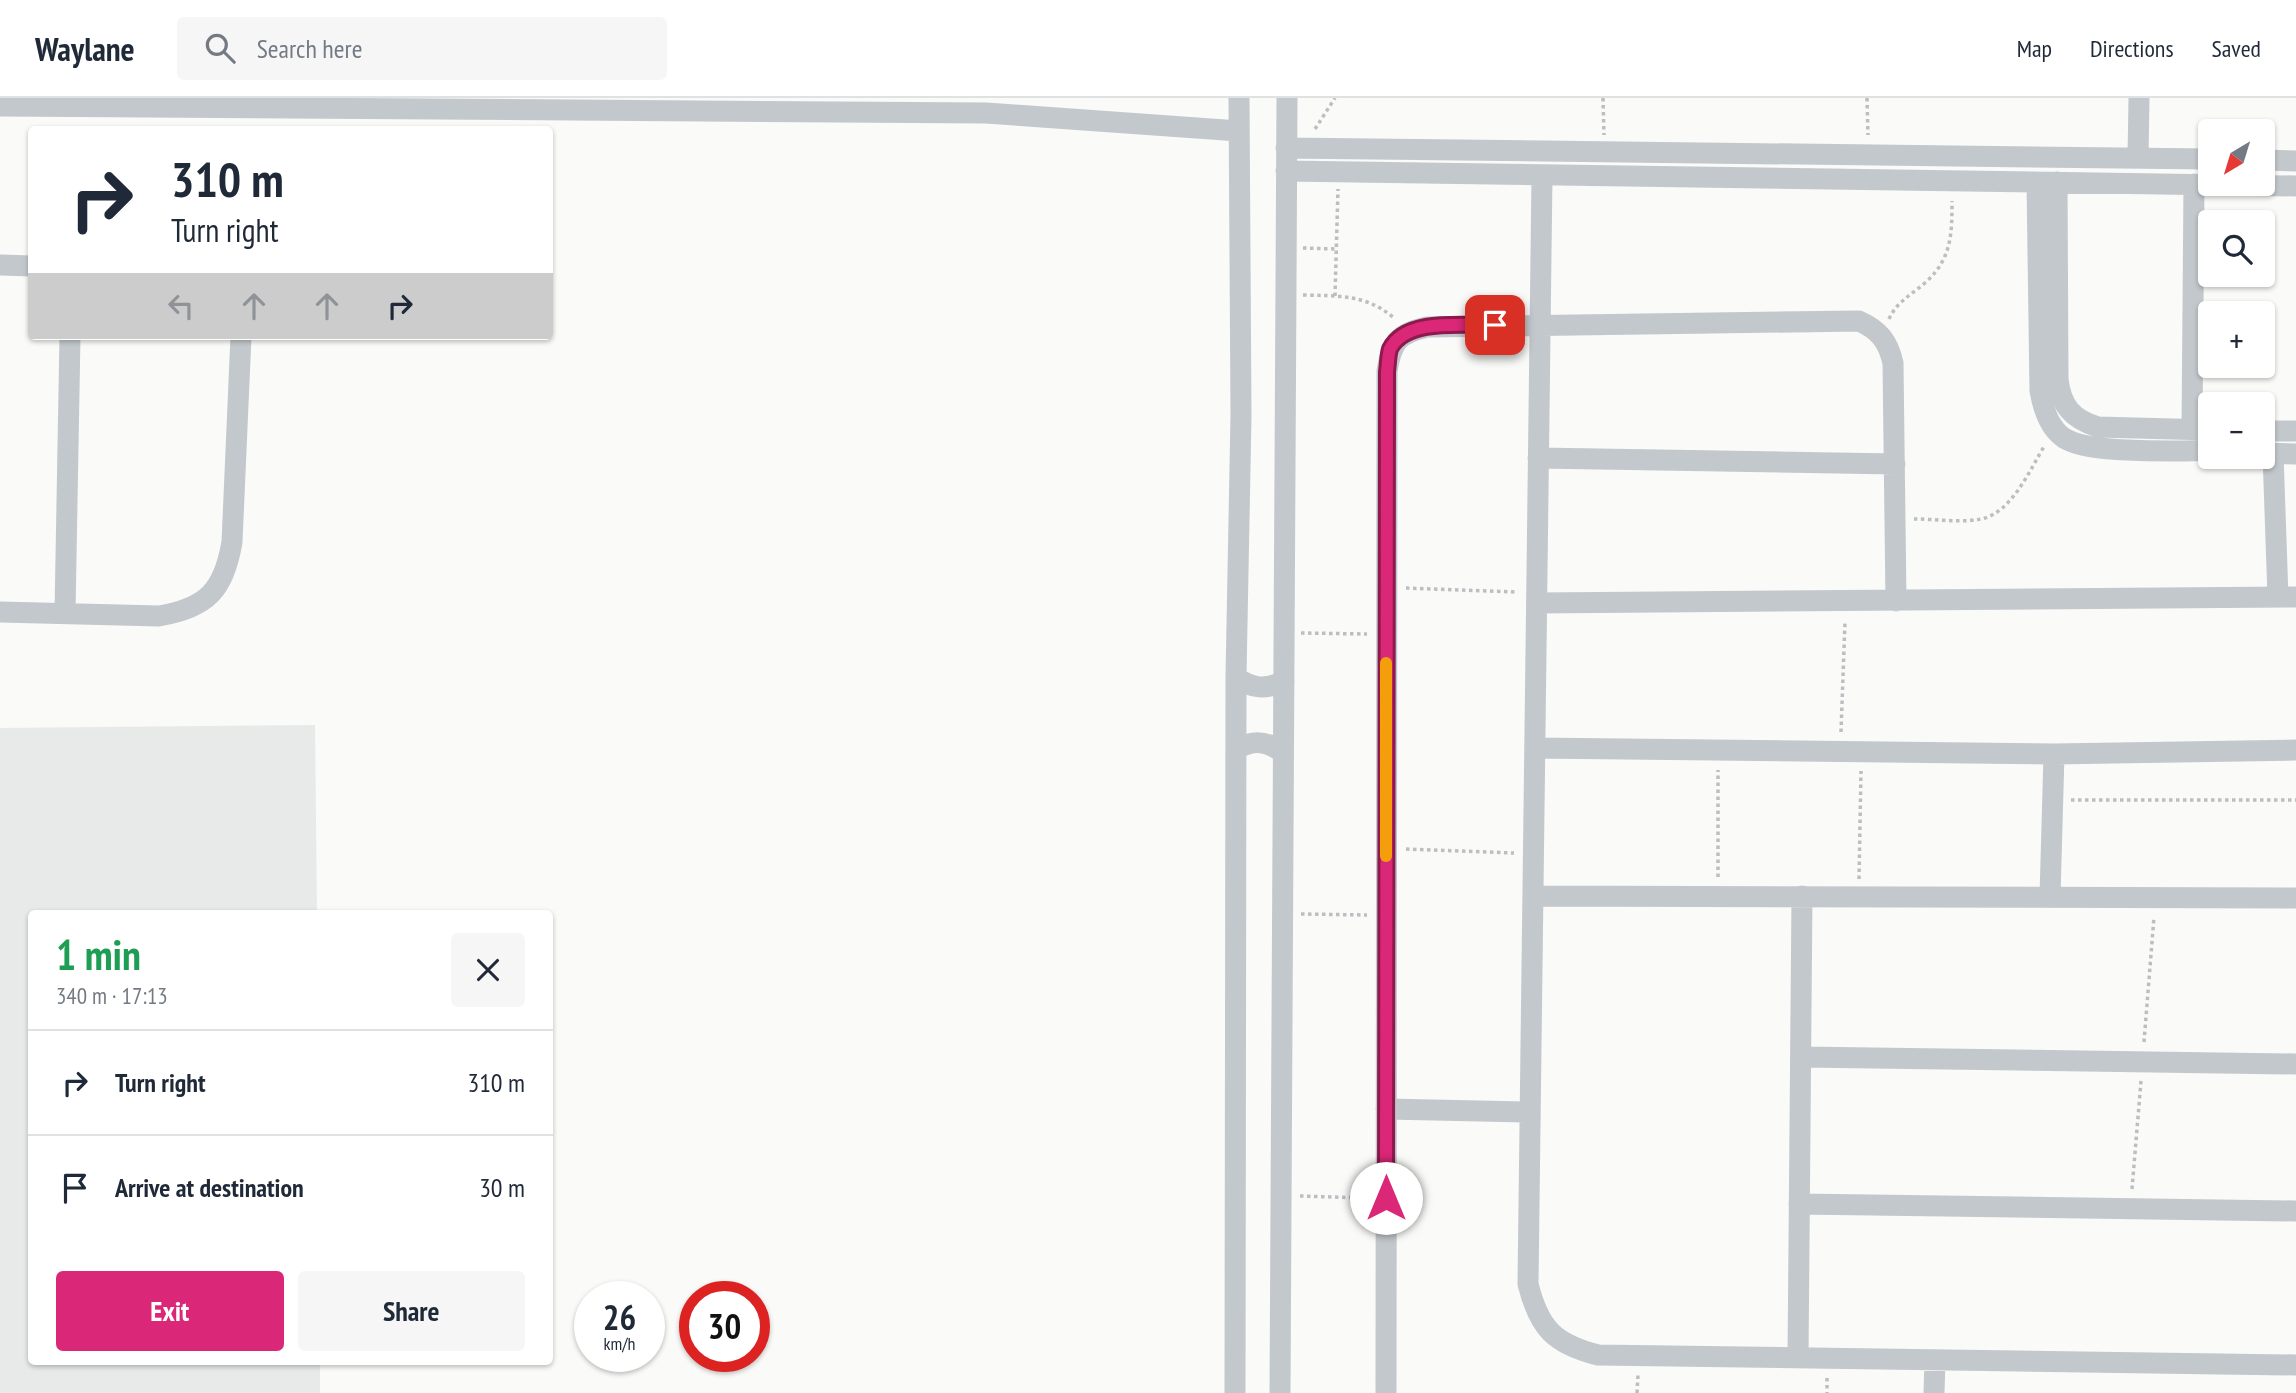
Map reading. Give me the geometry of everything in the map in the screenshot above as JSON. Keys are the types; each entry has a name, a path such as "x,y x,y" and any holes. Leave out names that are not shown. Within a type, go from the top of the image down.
{"street":[{"path":"1235,1393 1236,677 1241,415 1239,98"},
{"path":"1280,1393 1286,171 1295,147 1287,98"},
{"path":"2138,158 2139,98"},
{"path":"0,106 357,103 986,113 1239,131"},
{"path":"1295,147 2198,159"},
{"path":"1385,174 1386,148"},
{"path":"1927,155 1927,181"},
{"path":"2275,160 2296,161"},
{"path":"1286,171 2296,186"},
{"path":"1542,176 1528,1284 1534,1310 1550,1333 1572,1349 1598,1355 2296,1365"},
{"path":"2047,182 2040,391 2044,411 2064,438 2097,447 2198,451"},
{"path":"2047,182 2060,397 2075,417 2098,427 2198,430"},
{"path":"2194,184 2200,392"},
{"path":"0,265 28,266"},
{"path":"1386,1393 1387,372 1390,349 1405,332 1427,327 1540,323 1859,321 1882,335 1890,348 1893,363 1896,601"},
{"path":"65,614 70,340"},
{"path":"0,612 159,616 183,612 204,601 218,587 228,568 232,542 241,340"},
{"path":"2275,430 2296,431"},
{"path":"2275,454 2296,454"},
{"path":"1538,458 1895,464"},
{"path":"1537,598 1896,601 2287,597 2270,469"},
{"path":"1236,677 1244,683 1265,688 1284,681"},
{"path":"1237,749 1256,742 1275,747 1283,753"},
{"path":"1535,748 2054,754 2296,750"},
{"path":"2050,897 2054,754"},
{"path":"1533,896 2296,898"},
{"path":"1798,1358 1802,896"},
{"path":"1801,1057 2296,1063"},
{"path":"1386,1109 1530,1112"},
{"path":"1799,1204 2296,1212"},
{"path":"1934,1393 1935,1360"}],"path":[{"path":"1295,147 1335,98"},
{"path":"1603,98 1604,151"},
{"path":"1867,98 1868,154"},
{"path":"1335,296 1338,173"},
{"path":"1882,335 1892,313 1907,295 1927,281 1944,261 1951,239 1952,181"},
{"path":"1287,248 1336,249"},
{"path":"1287,294 1369,301 1396,320 1405,332"},
{"path":"1895,519 1982,519 2000,509 2014,494 2055,429"},
{"path":"1387,588 1537,598"},
{"path":"1846,601 1859,897"},
{"path":"1285,633 1386,635"},
{"path":"1718,750 1718,896"},
{"path":"2053,800 2296,800"},
{"path":"1386,848 1534,854"},
{"path":"1283,913 1386,915"},
{"path":"1281,1196 1386,1198"}],"shaded area":[{"path":"315,725 317,910 28,910 28,1365 320,1365 320,1393 0,1393 0,728"}],"slow traffic":[{"path":"1386,663 1386,856"}],"route":[{"path":"1386,1198 1387,372 1390,349 1405,332 1427,327 1495,325"}]}
